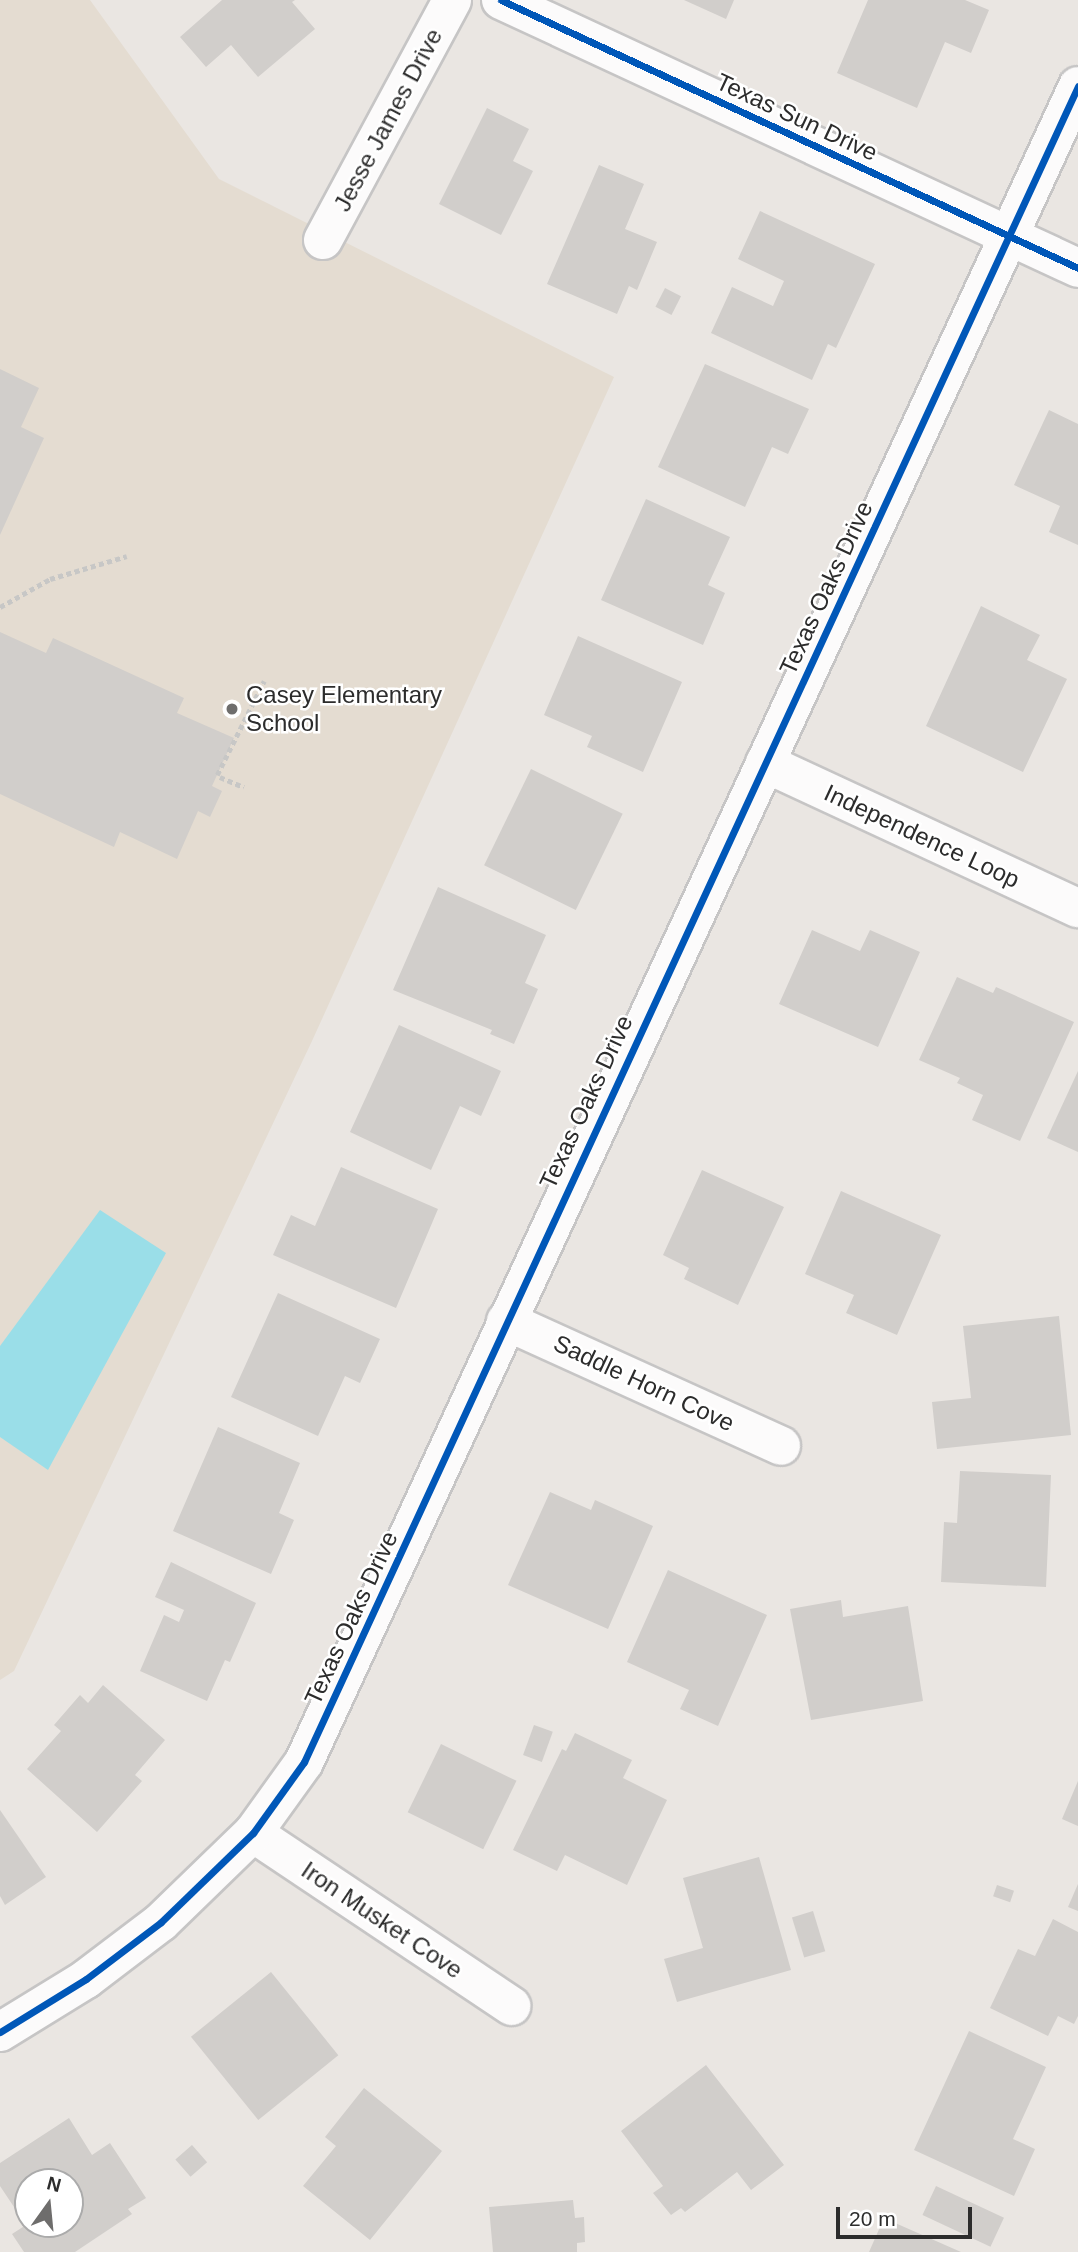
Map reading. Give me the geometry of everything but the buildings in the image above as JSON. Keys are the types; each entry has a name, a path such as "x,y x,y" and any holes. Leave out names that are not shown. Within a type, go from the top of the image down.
{"street":[{"name":"Jesse James Drive","path":"323,240 452,0"},
{"name":"Texas Sun Drive","path":"500,0 1078,268"},
{"name":"Texas Oaks Drive","path":"0,2032 86,1979 162,1922 253,1833 304,1762 332,1707 506,1321 1078,86"},
{"name":"Independence Loop","path":"765,763 1078,908"},
{"name":"Saddle Horn Cove","path":"506,1321 781,1446"},
{"name":"Iron Musket Cove","path":"253,1833 511,2006"}],"path":[{"path":"0,607 50,579 127,556"},
{"path":"244,787 218,776 264,681"}],"shaded area":[{"name":"Casey Elementary School","path":"0,0 90,0 219,179 614,377 312,1041 14,1671 0,1680"}],"water":[{"path":"100,1210 166,1253 48,1470 0,1437 0,1346"}],"cycle path":[{"path":"501,0 1078,268"},
{"path":"0,2032 86,1979 161,1922 253,1833 304,1762 1078,86"}],"place":[{"name":"Casey Elementary School","path":"232,709"}]}
